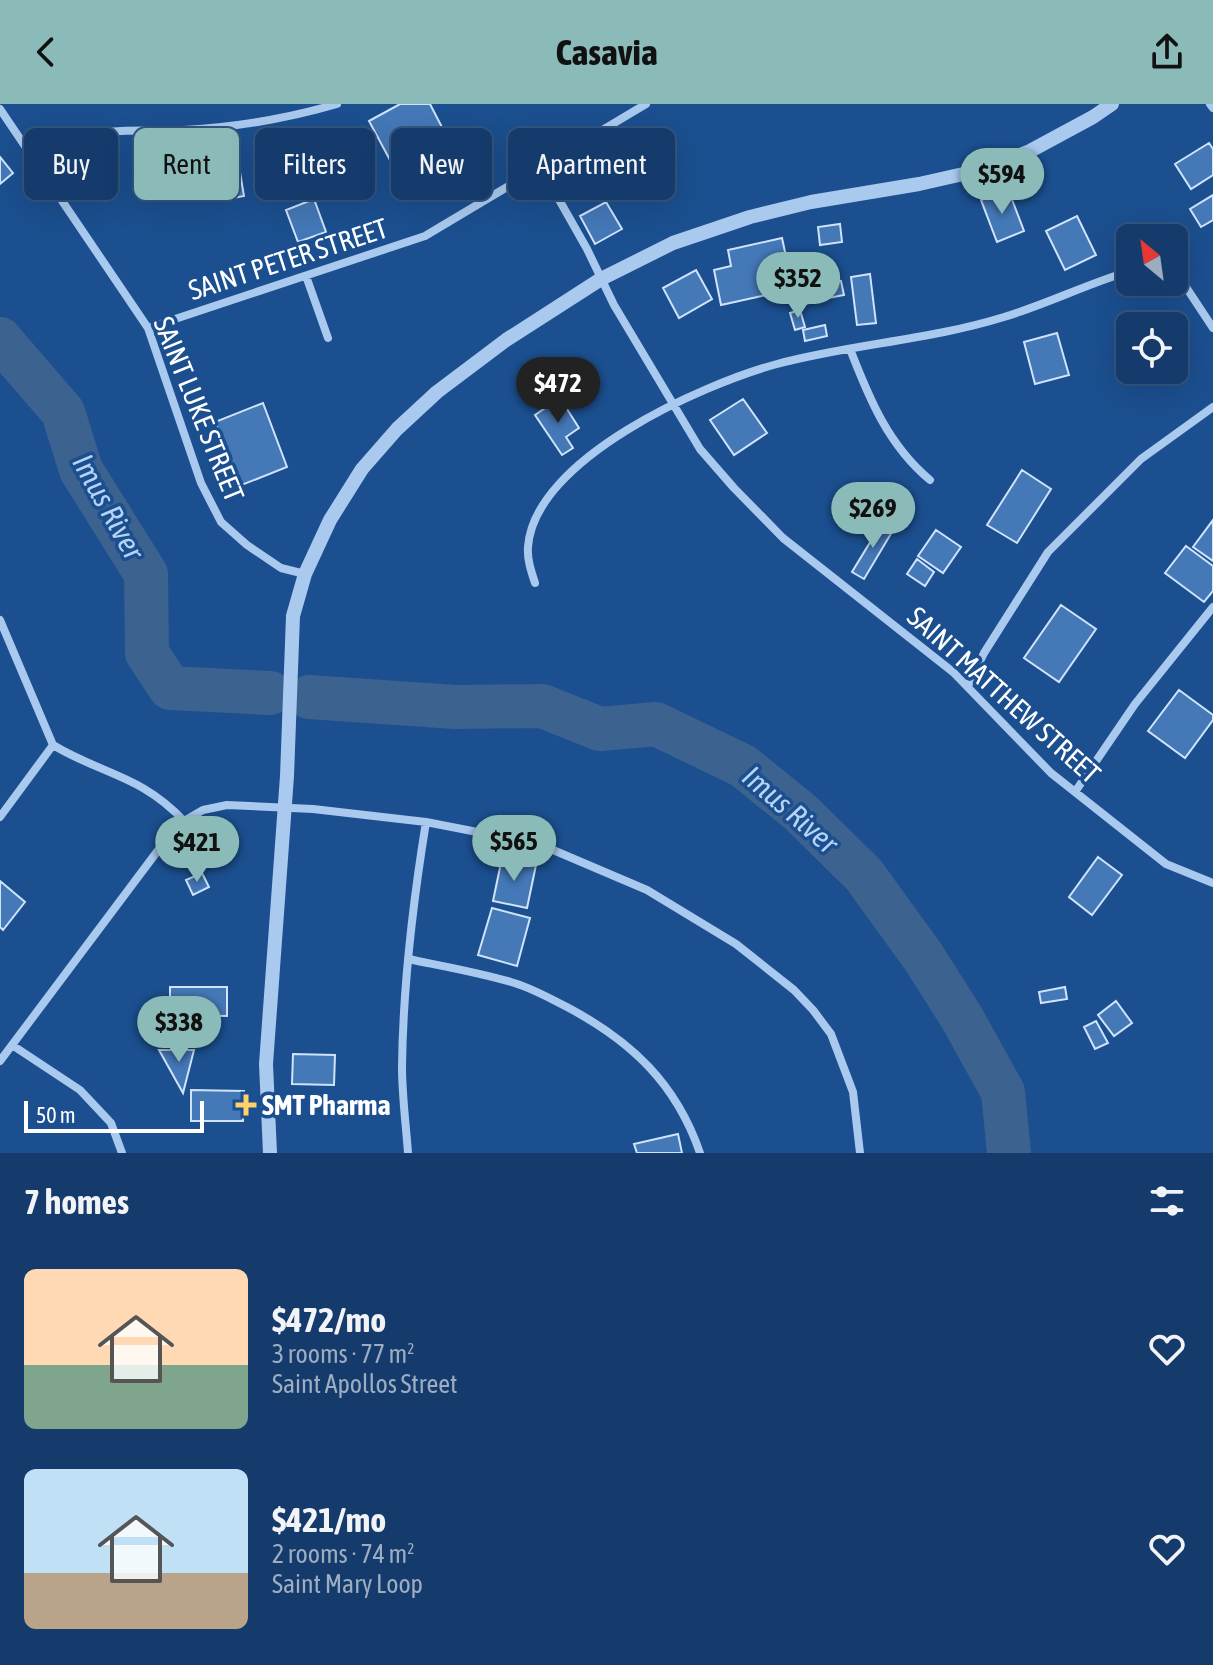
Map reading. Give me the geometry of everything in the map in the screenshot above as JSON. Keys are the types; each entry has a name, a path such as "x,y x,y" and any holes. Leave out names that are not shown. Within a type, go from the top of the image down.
{"street":[{"path":"118,131 236,127 290,118 337,104"},
{"name":"SAINT PETER STREET","path":"605,128 646,104"},
{"path":"270,1153 266,1064 287,776 293,616 305,574 330,520 362,469 397,429 437,392 506,340 601,279 673,243 750,217 811,202 981,170 1030,151 1112,104"},
{"name":"SAINT LUKE STREET","path":"0,109 24,145"},
{"name":"SAINT PETER STREET","path":"148,328 425,236 508,185"},
{"name":"SAINT LUKE STREET","path":"61,200 148,328 201,483 221,522 247,545 281,568 305,574"},
{"name":"SAINT MATTHEW STREET","path":"558,200 700,449 783,538 968,686 1051,773 1166,864 1213,883"},
{"path":"306,276 328,338"},
{"path":"535,583 528,546 540,510 553,492 579,463 674,404 709,387 776,364 912,340 1005,317 1116,276"},
{"path":"1188,290 1213,328"},
{"path":"850,349 881,424 910,463 930,480"},
{"path":"968,686 984,653 1048,552 1141,459 1213,407"},
{"path":"1075,792 1135,704 1213,607"},
{"path":"0,620 53,745 71,756 148,789 184,821"},
{"path":"0,817 53,745"},
{"path":"0,1061 162,845 184,821 203,810 227,805 285,807 426,822 539,844 647,890 736,944 794,990 831,1034 853,1092 860,1153"},
{"path":"408,1153 402,1068 408,959 426,822"},
{"path":"408,959 513,982 550,998 609,1032 657,1073 685,1117 700,1153"},
{"path":"12,1045 80,1090 111,1123 122,1153"}],"building":[{"path":"400,104 430,104 442,128 391,128 391,162 369,121"},
{"path":"1209,143 1213,149 1213,175 1191,189 1175,164"},
{"path":"0,157 13,173 0,184"},
{"path":"239,167 244,196 239,197"},
{"path":"1008,189 1024,231 997,242 981,200"},
{"path":"1213,195 1213,220 1201,227 1190,209"},
{"path":"314,200 326,232 298,242 286,210"},
{"path":"606,202 622,229 595,244 580,216"},
{"path":"1077,216 1096,255 1065,270 1046,231"},
{"path":"840,224 842,242 820,245 818,227"},
{"path":"782,238 793,289 721,305 714,270 731,266 728,250"},
{"path":"696,270 712,299 679,318 663,288"},
{"path":"870,274 876,323 857,325 851,277"},
{"path":"841,281 844,295 823,299 820,285"},
{"path":"815,288 818,301 797,306 794,292"},
{"path":"800,310 805,327 795,330 790,313"},
{"path":"825,325 827,336 805,341 803,330"},
{"path":"1057,333 1069,375 1035,384 1024,342"},
{"path":"560,398 579,428 566,437 573,448 562,455 535,415"},
{"path":"743,399 767,433 734,455 710,420"},
{"path":"263,403 287,467 239,486 215,422"},
{"path":"1022,470 1051,489 1017,543 987,525"},
{"path":"1213,520 1213,561 1193,547"},
{"path":"883,521 895,527 864,579 852,572"},
{"path":"936,530 961,547 943,573 918,556"},
{"path":"1186,546 1213,566 1213,591 1204,602 1165,573"},
{"path":"917,559 934,572 925,586 907,574"},
{"path":"1061,605 1096,629 1059,682 1024,658"},
{"path":"1179,690 1213,715 1213,720 1185,758 1148,731"},
{"path":"1098,857 1122,875 1092,915 1069,897"},
{"path":"502,858 536,865 527,908 493,901"},
{"path":"202,873 209,887 193,895 186,880"},
{"path":"0,881 25,902 3,930 0,927"},
{"path":"492,908 530,918 517,966 478,955"},
{"path":"170,987 227,987 227,1016 170,1015"},
{"path":"1065,987 1067,999 1041,1003 1039,992"},
{"path":"1116,1001 1132,1023 1114,1036 1098,1015"},
{"path":"1096,1021 1108,1043 1095,1049 1084,1027"},
{"path":"159,1050 194,1050 183,1093"},
{"path":"293,1054 335,1055 334,1085 292,1084"},
{"path":"191,1090 244,1091 243,1121 191,1121"},
{"path":"678,1134 682,1153 637,1153 634,1144"}],"waterway":[{"name":"Imus River","path":"0,339 63,412 81,470 146,574 147,653 170,688 270,693"},
{"name":"Imus River","path":"309,697 455,707 542,706 600,729 656,724 743,766 800,812 864,875 924,958 1003,1092 1009,1153"}],"place":[{"name":"SMT Pharma","path":"246,1105"}]}
